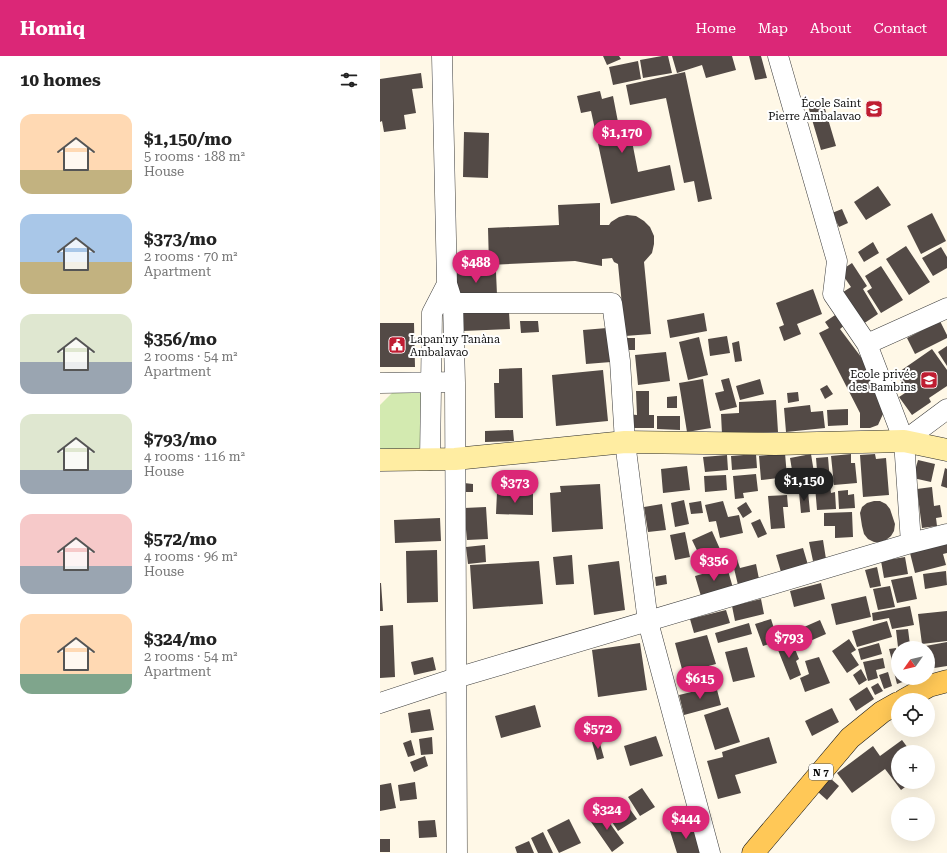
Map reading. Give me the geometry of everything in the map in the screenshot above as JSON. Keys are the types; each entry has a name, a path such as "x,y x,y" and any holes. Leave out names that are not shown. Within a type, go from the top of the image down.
{"main road":[{"path":"916,693 928,686 947,681"},
{"name":"N 7","path":"754,853 850,738 882,712 891,707"}],"street":[{"path":"442,56 447,284 453,303 455,383 457,853"},
{"path":"778,56 837,261 833,294 867,344 904,441 911,543"},
{"path":"430,460 432,313 447,284"},
{"path":"453,303 612,303 620,361 625,442 648,622 710,853"},
{"path":"867,344 947,308"},
{"path":"380,383 455,383"},
{"path":"904,441 947,409"},
{"path":"380,460 455,459 625,442 776,444 904,441 947,450"},
{"path":"380,702 911,543 947,534"}],"green space":[{"path":"394,391 422,393 425,449 380,450 380,405"}],"building":[{"path":"603,56 619,56 621,59 607,65"},
{"path":"668,56 672,73 643,78 640,60"},
{"path":"672,56 732,56 736,70 706,78 702,65 677,73"},
{"path":"749,56 761,56 767,78 755,80"},
{"path":"638,61 641,79 613,85 609,67"},
{"path":"685,72 712,199 698,202 694,181 684,183 666,98 630,105 626,85"},
{"path":"421,73 423,88 412,89 416,113 404,115 406,129 384,132 382,121 380,122 380,79"},
{"path":"600,91 602,99 613,96 618,122 626,120 627,127 621,129 622,133 630,131 638,172 670,165 675,190 611,204 591,111 581,113 577,96"},
{"path":"823,102 836,146 821,150 808,106"},
{"path":"464,132 489,133 488,178 463,177"},
{"path":"878,186 891,205 866,220 854,202"},
{"path":"600,203 600,225 609,225 619,217 627,215 636,216 650,227 654,236 652,253 644,262 651,334 625,336 618,264 614,262 612,258 602,259 602,266 575,261 489,265 488,228 559,225 558,205"},
{"path":"842,209 848,223 839,227 832,213"},
{"path":"932,213 946,241 921,254 907,226"},
{"path":"873,242 879,253 864,262 858,252"},
{"path":"906,246 930,282 909,295 886,259"},
{"path":"941,247 947,257 947,268 933,276 922,258"},
{"path":"852,263 867,286 863,289 878,314 860,326 840,294 851,287 840,271"},
{"path":"881,266 903,300 881,313 867,291 872,288 865,276"},
{"path":"496,272 497,295 455,296 454,273"},
{"path":"813,289 822,314 797,324 801,334 784,341 779,327 784,325 776,303"},
{"path":"509,312 510,329 463,331 462,313"},
{"path":"704,313 707,331 670,338 667,320"},
{"path":"838,313 846,324 840,329 867,365 883,414 878,425 870,428 860,428 860,413 819,333 829,328 825,322"},
{"path":"520,321 538,321 539,332 521,333"},
{"path":"940,321 947,338 915,354 907,338"},
{"name":"Lapan'ny Tanàna Ambalavao","path":"380,323 414,323 415,367 380,367"},
{"path":"607,328 611,362 586,364 583,330"},
{"path":"727,336 730,353 710,356 708,339"},
{"path":"699,337 708,375 688,380 679,342"},
{"path":"625,338 635,338 635,350 625,350"},
{"path":"739,341 742,361 735,362 732,343"},
{"path":"947,346 947,366 938,352"},
{"path":"932,349 947,370 947,386 929,398 931,402 912,415 899,397 908,391 896,374"},
{"path":"666,352 670,381 638,385 635,355"},
{"path":"522,368 523,418 495,418 494,383 499,383 499,369"},
{"path":"603,370 608,421 556,426 552,375"},
{"path":"729,378 737,407 720,411 715,393 724,391 721,380"},
{"path":"703,379 711,428 687,432 679,383"},
{"path":"760,379 764,394 740,400 736,386"},
{"path":"827,385 833,394 825,399 820,389"},
{"path":"636,391 649,391 649,415 654,415 654,428 626,428 626,414 637,415"},
{"path":"798,392 799,401 788,403 787,393"},
{"path":"677,396 677,408 667,408 667,397"},
{"path":"776,400 778,432 722,434 721,414 739,413 739,402"},
{"path":"810,405 811,412 823,411 825,428 786,432 784,408"},
{"path":"848,409 848,425 828,426 827,410"},
{"path":"657,416 680,416 680,430 657,429"},
{"path":"513,430 514,441 485,442 485,431"},
{"path":"785,453 787,477 761,480 759,456"},
{"path":"756,454 757,468 732,470 731,456"},
{"path":"811,454 816,485 795,488 790,458"},
{"path":"851,454 851,463 855,463 857,483 834,485 831,456"},
{"path":"875,454 876,459 886,458 889,495 863,497 860,455"},
{"path":"727,455 728,470 705,472 703,457"},
{"path":"828,457 830,482 818,483 816,458"},
{"path":"918,460 935,464 931,482 913,478"},
{"path":"687,466 690,490 663,493 661,469"},
{"path":"945,468 947,469 947,488 941,486"},
{"path":"756,474 758,491 743,493 744,498 735,499 733,476"},
{"path":"726,475 727,490 705,492 704,476"},
{"path":"464,483 473,484 473,492 464,492"},
{"path":"600,484 603,529 552,532 550,493 561,492 560,486"},
{"path":"830,485 831,493 835,492 836,509 817,510 815,486"},
{"path":"932,487 934,506 940,505 942,517 936,518 937,526 922,528 917,489"},
{"path":"848,490 848,495 854,494 855,508 839,509 838,491"},
{"path":"808,491 810,512 801,513 799,492"},
{"path":"497,492 533,493 533,515 496,514"},
{"path":"787,495 788,507 783,507 785,528 771,529 768,496"},
{"path":"684,500 689,524 675,527 671,503"},
{"path":"701,501 703,513 691,514 689,503"},
{"path":"723,501 728,517 739,515 743,533 720,538 716,521 709,522 705,505"},
{"path":"880,501 886,504 890,509 895,524 894,531 891,536 880,542 874,542 868,539 864,534 860,513 862,507 867,503"},
{"path":"746,502 752,512 743,518 737,508"},
{"path":"662,504 666,530 648,532 644,507"},
{"path":"486,507 488,539 467,540 464,508"},
{"path":"852,512 853,537 835,538 835,526 824,526 824,513"},
{"path":"440,518 441,541 395,543 394,520"},
{"path":"760,519 767,534 758,538 751,523"},
{"path":"712,531 723,556 704,565 692,540"},
{"path":"685,532 690,557 675,560 670,535"},
{"path":"823,540 826,559 813,561 809,542"},
{"path":"947,540 947,553 943,554 946,565 915,573 909,549"},
{"path":"485,545 486,562 468,564 466,547"},
{"path":"803,548 808,565 781,572 776,555"},
{"path":"437,550 438,602 407,603 406,551"},
{"path":"572,555 574,584 556,585 553,557"},
{"path":"905,557 908,574 884,578 881,561"},
{"path":"737,559 740,568 756,564 759,579 738,585 732,560"},
{"path":"539,561 543,604 473,609 470,565"},
{"path":"619,561 625,610 594,615 588,565"},
{"path":"727,567 733,588 701,596 695,576"},
{"path":"877,567 881,586 870,588 865,570"},
{"path":"946,571 947,585 925,589 923,574"},
{"path":"666,575 667,584 656,586 655,577"},
{"path":"912,576 917,599 897,603 891,580"},
{"path":"381,583 383,611 380,611"},
{"path":"821,583 825,599 794,607 790,591"},
{"path":"890,586 895,607 878,610 873,589"},
{"path":"866,596 871,617 836,625 831,604"},
{"path":"761,599 764,614 735,621 732,606"},
{"path":"910,606 914,625 892,629 889,618 873,621 872,613"},
{"path":"726,610 730,623 694,633 690,619"},
{"path":"947,611 947,641 935,642 935,641 922,641 918,614"},
{"path":"771,619 778,641 763,646 755,624"},
{"path":"820,620 826,634 810,641 804,627"},
{"path":"887,621 892,637 857,647 852,631"},
{"path":"749,623 752,634 718,643 715,633"},
{"path":"393,625 395,677 380,678 380,626"},
{"path":"908,629 910,641 897,641 896,630"},
{"path":"707,635 716,664 683,673 675,643"},
{"path":"791,639 799,659 796,661 801,675 790,680 776,645"},
{"path":"849,639 856,650 851,653 859,665 847,673 832,651"},
{"path":"947,642 947,666 935,668 935,644"},
{"path":"640,643 647,690 598,697 592,650"},
{"path":"879,643 882,654 861,660 858,649"},
{"path":"747,647 755,677 733,682 725,652"},
{"path":"433,657 436,670 414,675 411,662"},
{"path":"819,657 830,683 805,692 800,678 809,674 805,661"},
{"path":"883,658 885,668 876,670 878,678 868,681 863,662"},
{"path":"861,669 867,680 859,685 853,675"},
{"path":"888,672 892,686 884,689 879,675"},
{"path":"878,683 883,691 875,695 871,687"},
{"path":"716,686 721,705 684,715 679,695"},
{"path":"867,687 874,699 856,711 849,699"},
{"path":"535,705 541,727 501,738 495,716"},
{"path":"728,707 740,742 715,750 704,715"},
{"path":"832,708 839,722 812,736 805,721"},
{"path":"430,709 434,730 411,733 408,713"},
{"path":"656,736 663,756 630,766 624,746"},
{"path":"432,737 433,754 421,755 419,739"},
{"path":"769,737 777,763 735,775 741,793 718,799 707,761 723,757 722,752"},
{"path":"411,740 415,755 408,757 403,743"},
{"path":"599,740 604,758 597,760 592,742"},
{"path":"902,740 906,745 895,745"},
{"path":"873,746 880,756 891,748 891,777 885,769 852,793 837,773"},
{"path":"425,756 428,766 414,772 410,762"},
{"path":"830,778 839,786 827,800 818,792"},
{"path":"415,782 417,799 400,801 398,785"},
{"path":"391,783 396,808 380,811 380,785"},
{"path":"642,788 655,807 640,816 628,797"},
{"path":"622,798 637,819 618,831 604,810"},
{"path":"601,811 624,843 612,852 589,819"},
{"path":"569,819 581,843 559,853 547,830"},
{"path":"435,820 437,837 419,838 418,821"},
{"path":"692,824 701,853 677,853 670,831"},
{"path":"543,832 553,853 538,853 531,838"},
{"path":"380,839 390,839 390,852 380,852"},
{"path":"529,841 534,853 517,853 515,847"}],"place":[{"name":"École Saint Pierre Ambalavao","path":"874,109"},
{"name":"Lapan'ny Tanàna Ambalavao","path":"397,345"},
{"name":"Ecole privée des Bambins","path":"929,380"}]}
